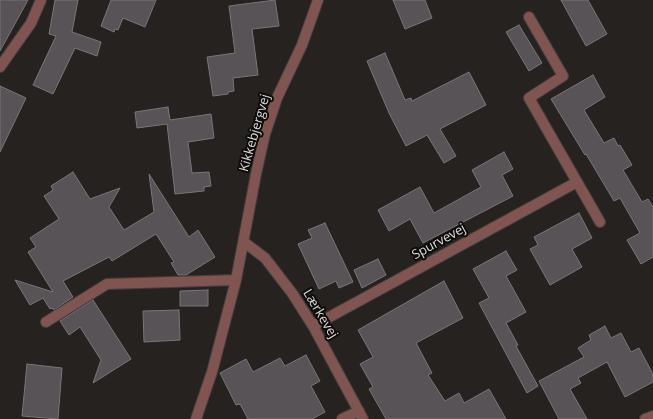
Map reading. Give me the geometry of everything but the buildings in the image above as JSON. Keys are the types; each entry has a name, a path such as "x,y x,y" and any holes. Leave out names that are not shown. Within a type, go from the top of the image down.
{"street":[{"path":"0,67 32,23 40,0"},
{"name":"Kikkebjergvej","path":"196,419 212,372 236,280 256,174 266,134 277,98 302,45 318,0"},
{"path":"529,17 563,76 529,98 600,222"},
{"name":"Spurvevej","path":"313,326 577,182"},
{"name":"Lærkevej","path":"244,242 265,258 292,293 313,326 361,415 342,419"},
{"path":"46,322 107,284 236,280"},
{"path":"646,419 653,416"}]}
